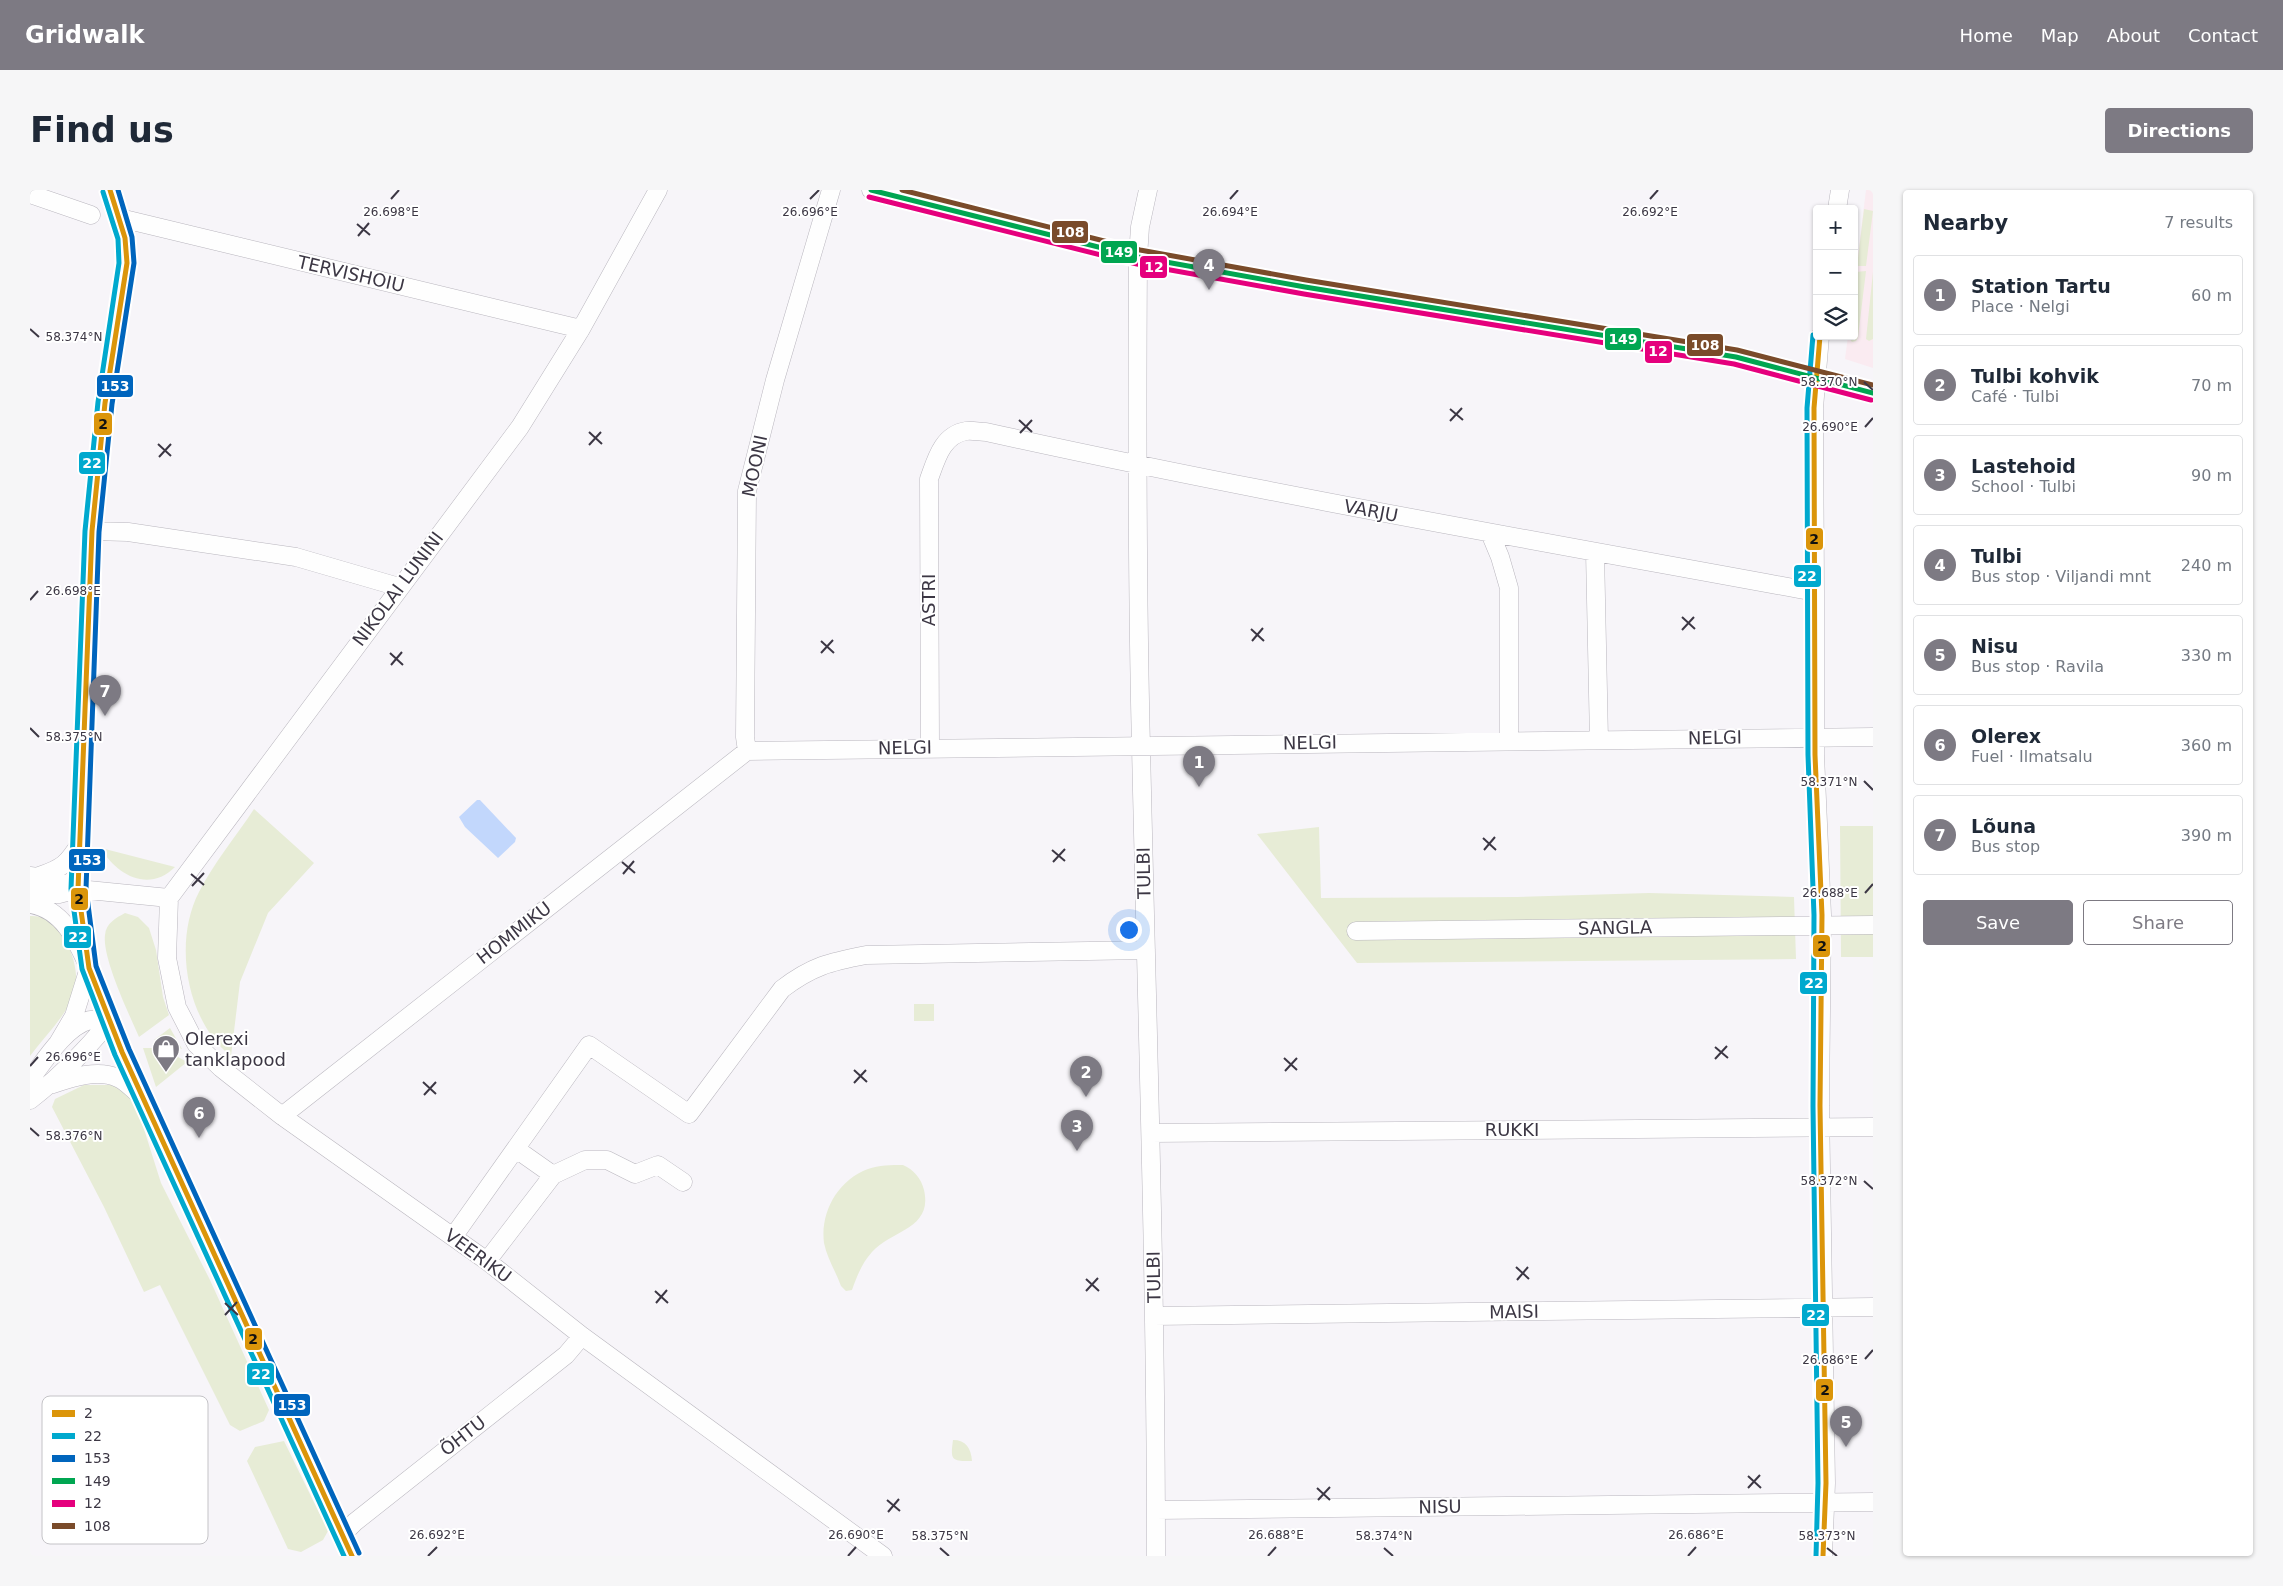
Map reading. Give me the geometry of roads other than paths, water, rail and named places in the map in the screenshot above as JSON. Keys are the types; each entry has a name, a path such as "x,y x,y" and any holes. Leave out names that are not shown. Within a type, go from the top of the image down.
{"street":[{"path":"30,1080 58,1043 74,1016 89,968 78,889 92,530 105,403 127,263 126,238 110,190"},
{"name":"NIKOLAI LUNINI","path":"169,898 520,427 582,329 658,190"},
{"name":"MOONI","path":"746,751 747,491 774,380 831,190"},
{"path":"871,190 1138,257 1305,287 1736,357 1873,393"},
{"name":"TULBI","path":"1148,190 1140,227 1138,257 1138,465 1141,745 1151,1133 1156,1556"},
{"path":"1838,205 1840,190"},
{"path":"30,194 91,215"},
{"name":"TERVISHOIU","path":"120,218 582,329"},
{"path":"1820,340 1814,408 1815,737 1822,925 1821,1127 1826,1502 1824,1556"},
{"name":"VARJU","path":"937,454 948,439 965,431 986,432 1138,465 1490,533 1815,592"},
{"name":"ASTRI","path":"930,748 929,479 937,454"},
{"path":"92,530 128,532 296,557 399,587"},
{"path":"1490,533 1500,557 1509,588 1510,741"},
{"path":"1595,552 1599,740"},
{"name":"NELGI","path":"746,751 1873,736"},
{"name":"HOMMIKU","path":"282,1116 746,751"},
{"path":"34,876 58,870 71,858 81,842"},
{"path":"34,876 54,879 78,889 169,898"},
{"path":"30,893 59,894 78,889"},
{"name":"VEERIKU","path":"169,898 167,958 177,1008 196,1044 221,1068 282,1116 486,1261 582,1336 882,1556"},
{"path":"30,904 37,905 61,919 74,936 142,1098 352,1556"},
{"name":"SANGLA","path":"1356,931 1873,925"},
{"path":"453,1237 589,1045 688,1114 782,989 802,974 828,962 866,955 1146,950"},
{"path":"58,1043 78,1026 90,1020 109,1022"},
{"path":"30,1100 88,1048 109,1022"},
{"path":"50,1084 81,1075 101,1075 119,1078 142,1098"},
{"name":"RUKKI","path":"1151,1133 1873,1127"},
{"path":"516,1149 553,1175"},
{"path":"486,1261 553,1175 585,1160 608,1160 635,1174 658,1165 682,1182"},
{"name":"MAISI","path":"1154,1316 1873,1307"},
{"name":"ÕHTU","path":"342,1535 362,1516 566,1355 582,1336"},
{"name":"NISU","path":"1156,1510 1873,1502"}],"water":[{"path":"477,800 480,800 516,838 515,842 498,858 465,827 459,817"}],"place":[{"name":"Tulbi","path":"1209,290"},
{"name":"Lõuna","path":"105,716"},
{"name":"Station Tartu","path":"1199,787"},
{"name":"Olerexi tanklapood","path":"166,1073"},
{"name":"Tulbi kohvik","path":"1086,1097"},
{"name":"Olerex","path":"199,1138"},
{"name":"Lastehoid","path":"1077,1151"},
{"name":"Nisu","path":"1846,1447"}]}
